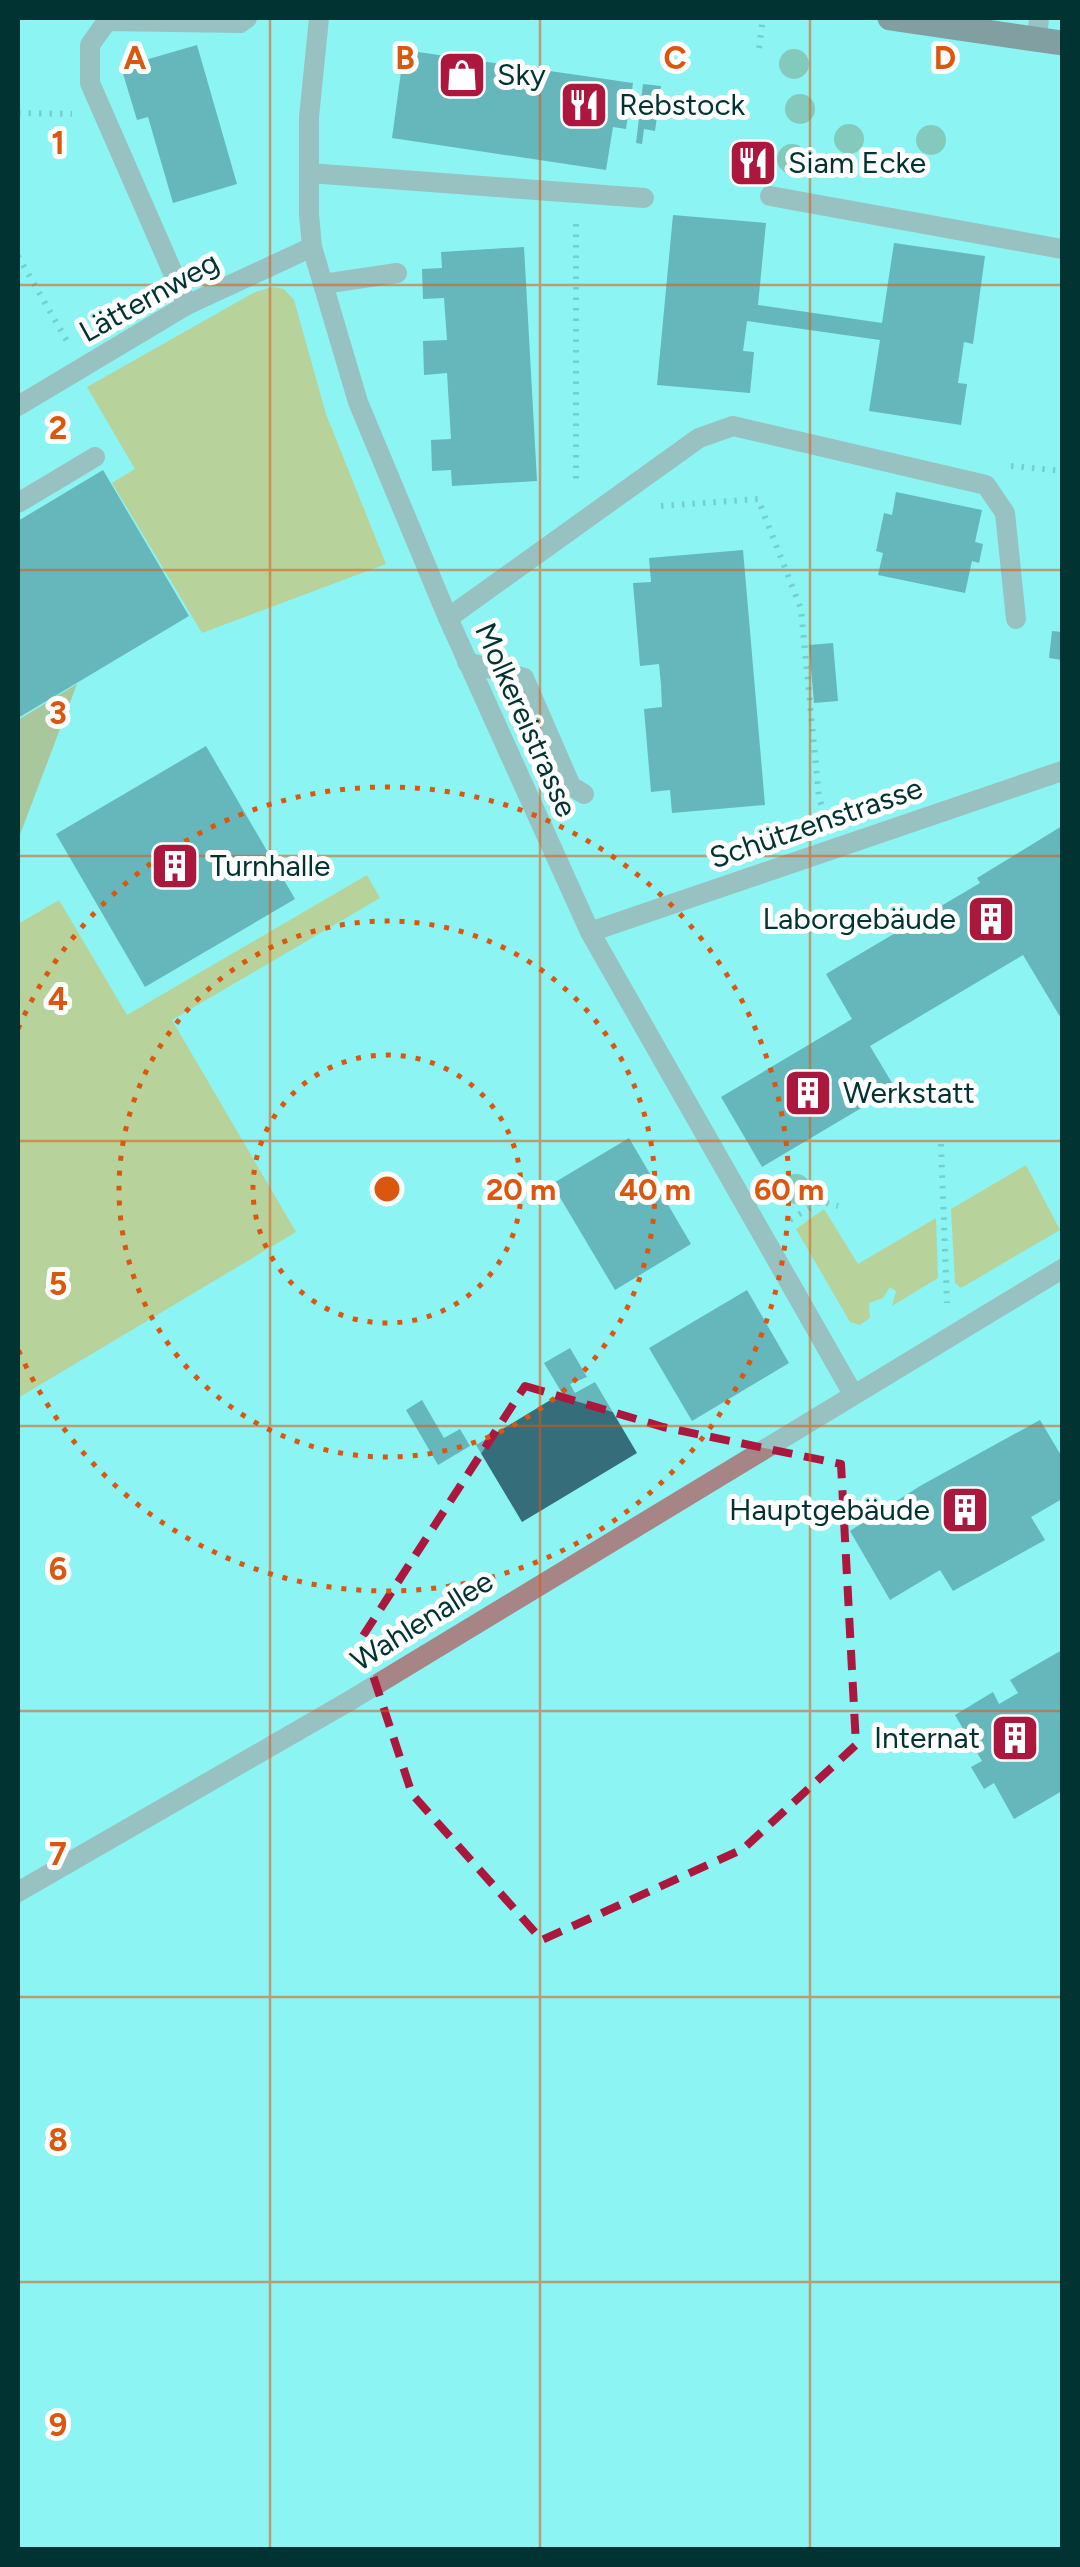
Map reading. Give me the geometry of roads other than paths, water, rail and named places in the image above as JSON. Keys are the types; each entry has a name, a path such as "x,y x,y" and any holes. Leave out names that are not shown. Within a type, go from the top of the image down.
{"main road":[{"path":"890,18 1046,34"}],"street":[{"path":"186,305 88,71 95,33 107,21 240,23 247,18"},
{"name":"Molkereistrasse","path":"319,18 309,117 312,246 358,402 467,662 590,932 853,1394"},
{"path":"309,173 644,198"},
{"path":"770,196 1062,249"},
{"name":"Lätternweg","path":"18,406 186,305 312,246"},
{"path":"323,284 398,273"},
{"path":"448,618 576,530 699,438 722,428 745,428 986,485 1005,513 1016,619"},
{"path":"18,503 95,457"},
{"path":"467,662 524,678 571,786 584,794"},
{"name":"Schützenstrasse","path":"590,932 1062,771"},
{"name":"Wahlenallee","path":"18,1892 351,1700 1062,1269"}],"place":[{"name":"Sky","path":"462,75"},
{"name":"Rebstock","path":"584,105"},
{"name":"Siam Ecke","path":"753,163"},
{"name":"Turnhalle","path":"175,866"},
{"name":"Laborgebäude","path":"991,919"},
{"name":"Werkstatt","path":"808,1093"},
{"name":"Hauptgebäude","path":"965,1510"},
{"name":"Internat","path":"1015,1738"}]}
